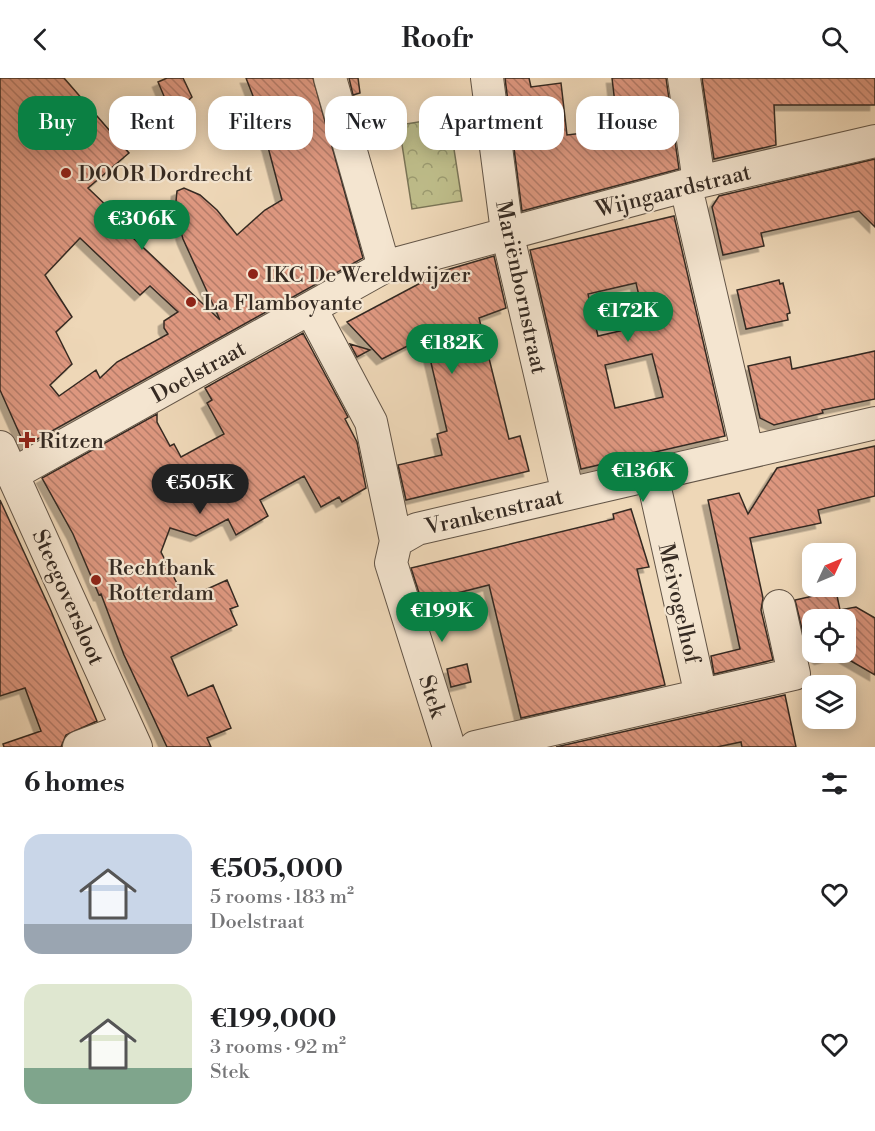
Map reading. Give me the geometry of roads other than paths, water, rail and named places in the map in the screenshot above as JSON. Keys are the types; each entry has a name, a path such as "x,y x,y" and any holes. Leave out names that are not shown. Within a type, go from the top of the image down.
{"street":[{"name":"Mariënbornstraat","path":"487,78 507,232 529,294 560,429 568,494"},
{"path":"684,78 693,184 747,450"},
{"path":"335,91 384,267"},
{"name":"Wijngaardstraat","path":"384,267 507,232 693,184 875,141"},
{"name":"Doelstraat","path":"6,461 190,375 384,267"},
{"name":"Stek","path":"311,309 353,384 371,422 396,541 391,563 449,747"},
{"name":"Vrankenstraat","path":"396,541 417,529 652,475 747,450 875,423"},
{"name":"Steegoversloot","path":"6,461 132,738"},
{"name":"Meivogelhof","path":"652,475 701,696"},
{"path":"475,747 585,735 701,696 795,674 779,606"},
{"path":"79,747 132,738"}],"place":[{"name":"DOOR Dordrecht","path":"66,173"},
{"name":"IKC De Wereldwijzer","path":"253,274"},
{"name":"La Flamboyante","path":"191,302"},
{"name":"Ritzen","path":"27,440"},
{"name":"Rechtbank Rotterdam","path":"96,580"}]}
